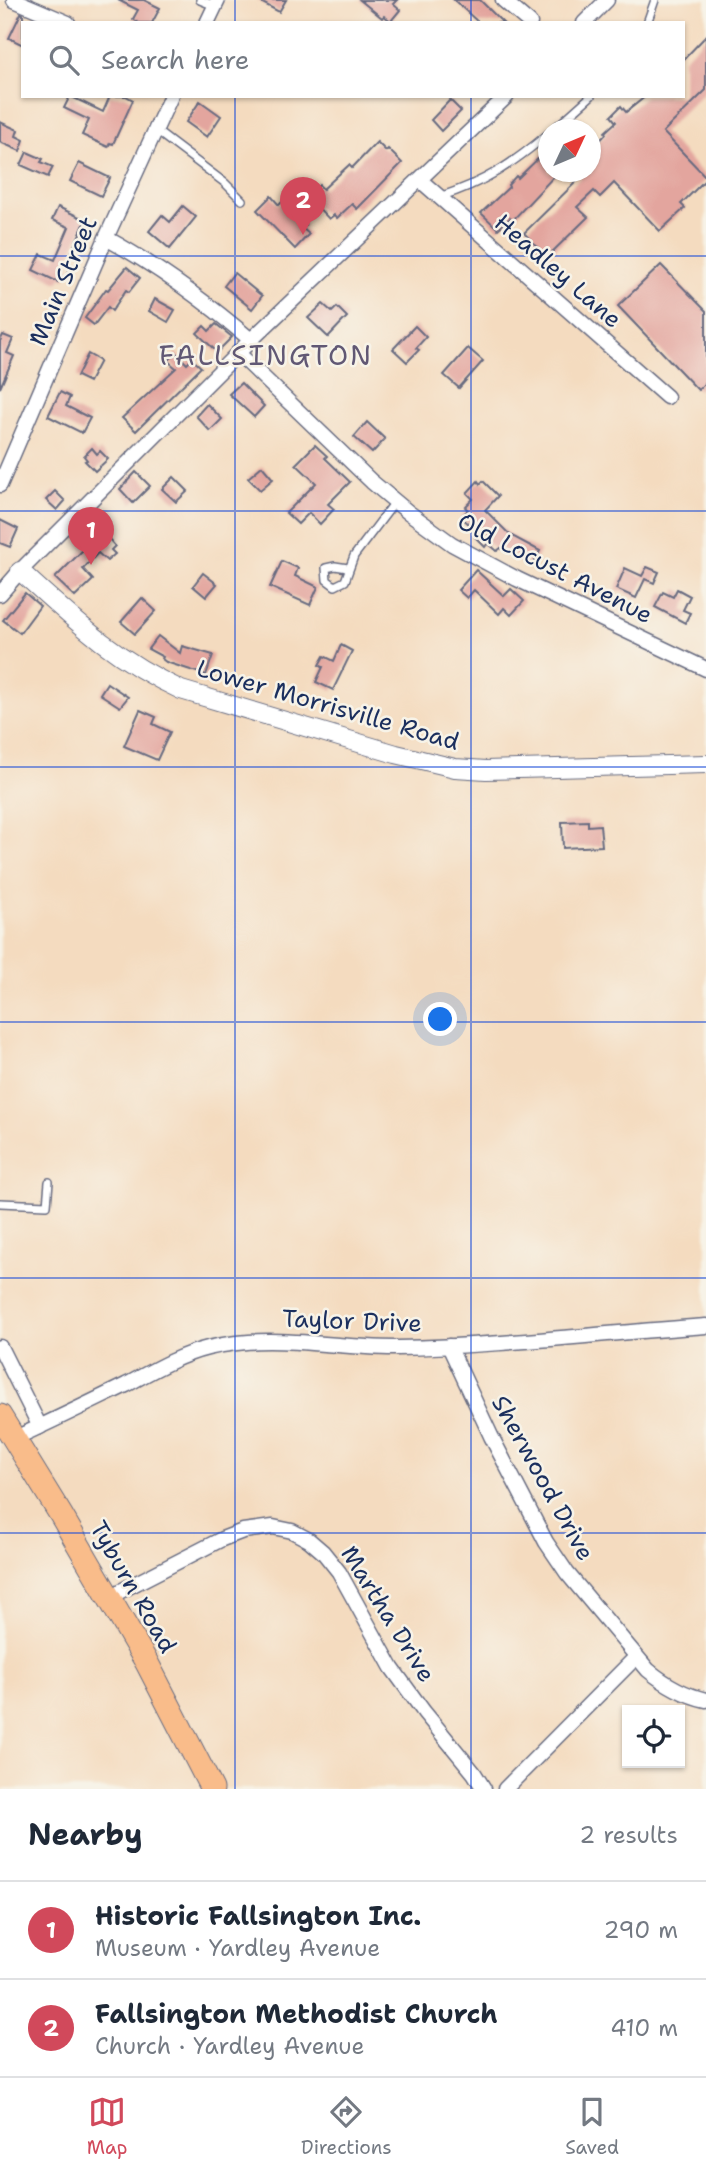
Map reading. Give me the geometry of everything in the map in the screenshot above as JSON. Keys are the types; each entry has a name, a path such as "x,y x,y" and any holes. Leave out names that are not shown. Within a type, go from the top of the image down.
{"main road":[{"name":"Tyburn Road","path":"0,1416 147,1663 212,1789"}],"street":[{"path":"14,0 63,21"},
{"path":"503,0 528,21"},
{"path":"586,21 607,0"},
{"path":"208,21 216,3"},
{"name":"Main Street","path":"0,485 169,98"},
{"path":"0,594 251,340 505,98"},
{"name":"Headley Lane","path":"420,180 667,397"},
{"path":"106,238 149,262 221,314 251,340"},
{"name":"Old Locust Avenue","path":"238,353 372,482 452,544 517,579 706,669"},
{"name":"Lower Morrisville Road","path":"20,571 95,638 150,676 181,690 396,754 455,768 486,770 706,764"},
{"name":"Taylor Drive","path":"15,1438 168,1363 223,1345 266,1341 362,1347 449,1346 706,1326"},
{"name":"Sherwood Drive","path":"449,1346 491,1436 546,1542 567,1573 648,1670 663,1682 706,1700"},
{"path":"0,1347 40,1427"},
{"name":"Martha Drive","path":"108,1597 243,1531 272,1527 292,1531 316,1546 339,1572 392,1668 484,1789"},
{"path":"505,1789 636,1657"}],"lane":[{"path":"200,0 216,3"},
{"path":"648,21 655,0"},
{"path":"565,119 589,98"},
{"path":"155,129 225,183 242,200"},
{"path":"439,197 459,191 500,171 538,142"},
{"path":"348,568 395,502"},
{"path":"0,1203 47,1205 49,1182"}],"building":[{"path":"118,0 144,0 160,8 153,21 133,19 138,10"},
{"path":"257,0 286,0 279,12"},
{"path":"360,0 397,0 393,4 400,10 391,21 384,16 382,18"},
{"path":"454,0 480,0 501,21 477,21"},
{"path":"21,13 23,14 21,44 9,38"},
{"path":"706,36 706,90 663,132 706,177 681,204 685,208 660,231 614,183 600,197 594,191 577,207 588,217 547,257 524,233 576,182 601,182 601,139 616,122 611,116 621,106 626,112 644,98 685,98 685,58"},
{"path":"69,98 103,112 109,98 133,100 113,144 110,143 108,147 82,135 89,120 64,108"},
{"path":"450,100 461,111 441,131 431,120"},
{"path":"200,101 221,116 207,137 186,122"},
{"path":"0,122 18,130 16,136 24,140 20,151 0,142"},
{"path":"377,142 402,163 357,209 352,204 337,218 334,215 329,219 308,197 319,185 323,189 349,165 352,168"},
{"path":"27,152 53,167 48,177 21,165"},
{"path":"538,159 538,182 549,182 512,221 510,218 498,229 481,213 509,187 516,176 518,178"},
{"path":"79,163 110,178 101,196 70,181"},
{"path":"297,187 306,197 292,211 306,225 302,228 309,234 295,249 257,210 271,196 279,205"},
{"path":"183,206 196,217 170,249 149,231 162,215 170,222"},
{"path":"58,207 86,220 67,262 66,266 70,268 65,279 61,277 58,282 33,270 41,254 55,260 69,227 52,220"},
{"path":"661,265 706,311 706,382 698,390 618,306"},
{"path":"127,267 140,278 129,292 126,290 112,311 108,307 94,325 85,318 106,289 108,290"},
{"path":"234,273 262,296 252,309 224,286"},
{"path":"155,299 175,310 168,322 149,311"},
{"path":"323,304 332,312 337,307 347,317 328,337 308,318"},
{"path":"216,324 232,337 217,352 197,333 204,326 209,331"},
{"path":"415,326 426,337 416,348 419,350 407,362 393,349"},
{"path":"3,335 13,339 7,353 14,356 0,388 0,341"},
{"path":"468,348 483,361 459,388 444,375"},
{"path":"176,353 187,364 192,359 201,367 136,431 122,418 176,368 168,361"},
{"path":"88,354 100,361 89,382 77,376"},
{"path":"241,383 264,406 254,417 229,394"},
{"path":"60,392 70,397 66,406 90,418 82,433 48,416"},
{"path":"207,404 222,419 210,431 196,416"},
{"path":"367,422 385,439 372,453 354,437"},
{"path":"315,445 350,482 328,504 334,509 320,524 309,513 298,524 286,513 316,483 296,464"},
{"path":"92,448 97,454 100,451 108,459 95,471 85,461 87,460 84,456"},
{"path":"262,466 273,479 260,490 248,478"},
{"path":"136,472 150,486 133,503 120,489"},
{"path":"174,477 188,491 176,502 162,489"},
{"path":"478,481 480,484 483,481 498,496 485,510 510,535 540,551 533,565 501,548 497,551 488,543 485,547 475,537 479,533 461,517 468,510 465,507 473,499 467,493"},
{"path":"55,491 65,501 57,510 46,500"},
{"path":"90,517 115,546 111,550 115,554 107,561 98,553 83,569 93,580 75,597 55,578 84,549 71,535"},
{"path":"0,520 18,529 10,547 0,543"},
{"path":"282,561 298,568 295,576 318,587 310,605 270,587"},
{"path":"647,567 659,572 654,583 645,579 636,598 616,589 625,568 642,576"},
{"path":"476,570 504,596 511,589 524,601 511,615 504,608 499,614 474,590 467,598 458,590"},
{"path":"203,573 217,584 206,597 193,586"},
{"path":"677,589 690,596 683,610 690,613 685,623 655,607 663,592 673,597"},
{"path":"25,593 40,606 20,633 3,620"},
{"path":"142,598 156,611 135,634 121,622"},
{"path":"158,636 180,653 182,646 213,655 206,675 166,662 163,657 148,649"},
{"path":"341,645 352,651 333,690 316,682 323,667 319,665 324,656 334,661"},
{"path":"107,683 128,697 120,707 100,694"},
{"path":"140,710 156,717 153,724 170,732 157,760 124,746"},
{"path":"588,821 588,826 600,825 602,846 563,848 562,822"}],"place":[{"name":"Fallsington Methodist Church","path":"303,235"},
{"name":"Historic Fallsington Inc.","path":"91,565"}],"district":[{"name":"FALLSINGTON","path":"266,355"}]}
